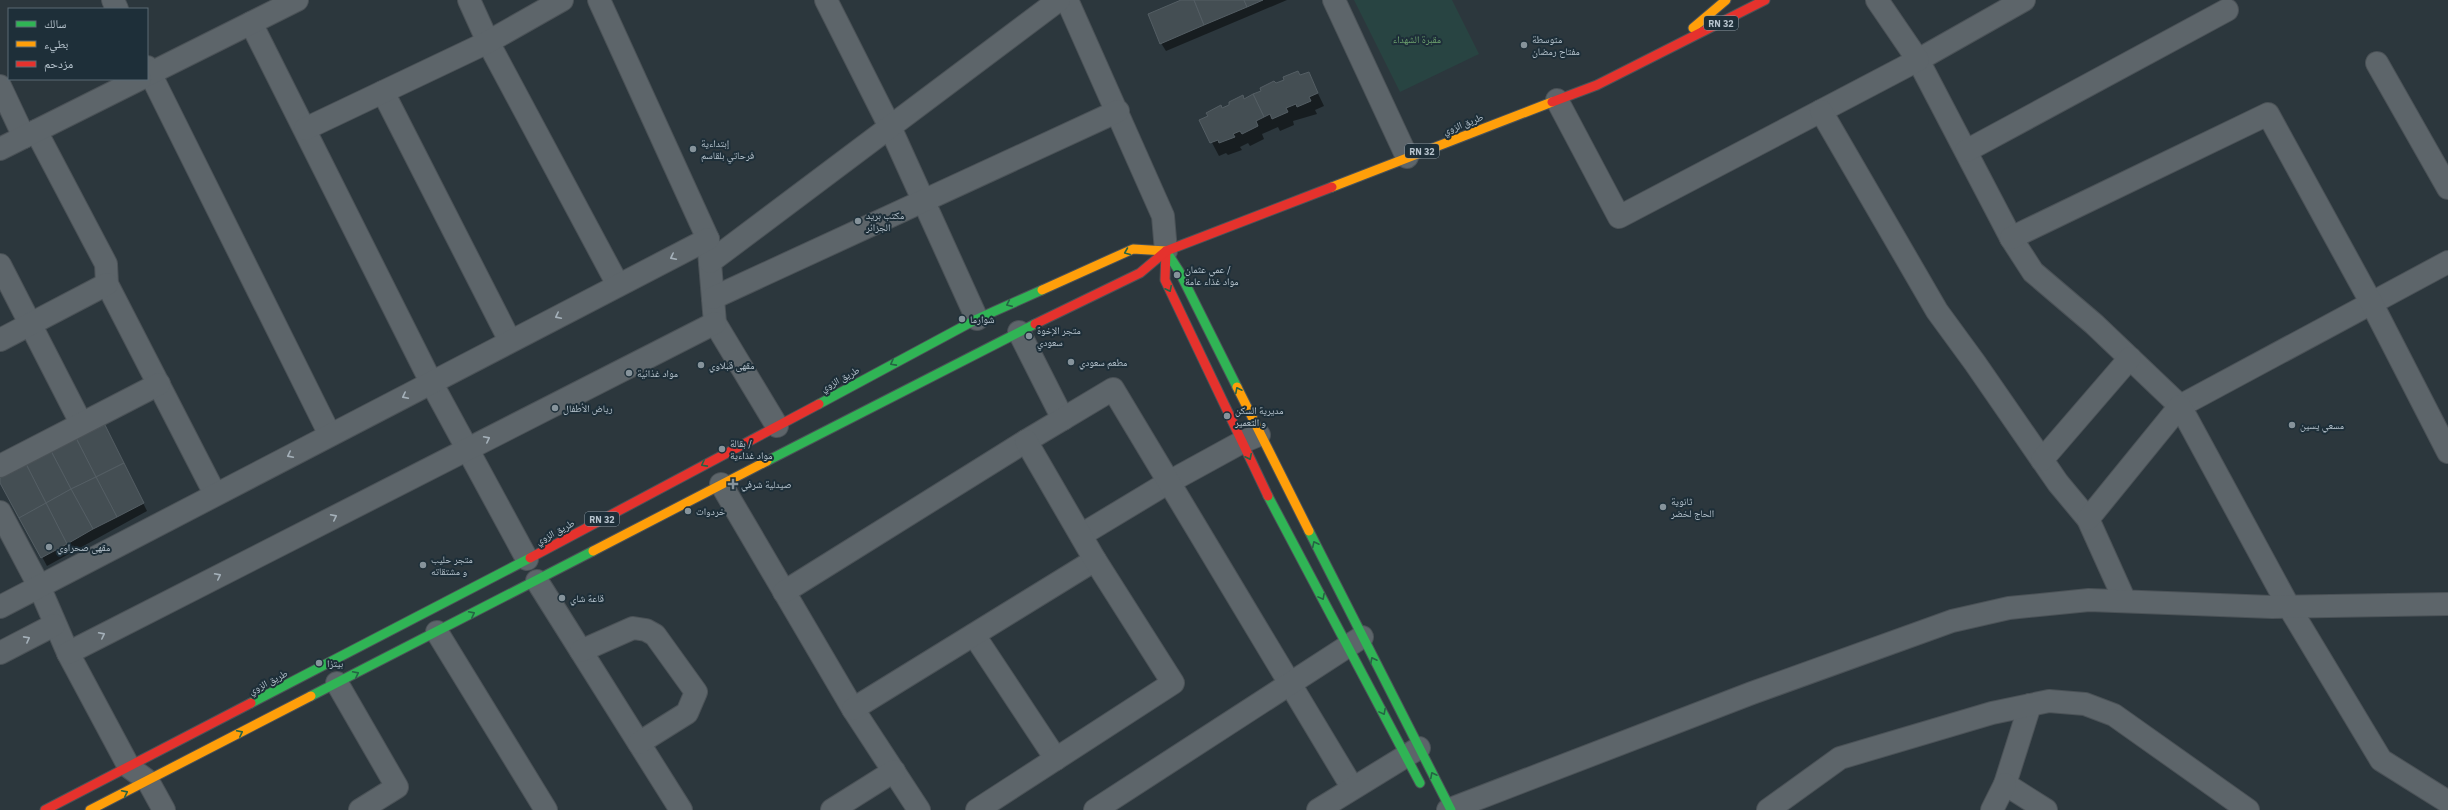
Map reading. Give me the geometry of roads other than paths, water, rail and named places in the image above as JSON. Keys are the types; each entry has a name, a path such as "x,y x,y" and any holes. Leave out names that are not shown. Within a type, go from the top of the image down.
{"main road":[{"name":"طريق الزوي","path":"1675,44 1726,0"},
{"name":"طريق الزوي","path":"90,810 537,581 721,484 1019,332 1140,273 1166,251 1597,85 1675,44 1731,19 1765,0"},
{"name":"طريق الزوي","path":"44,810 526,559 976,319 1133,249 1166,251"},
{"path":"1166,251 1179,271 1251,438 1413,752 1425,790"},
{"path":"1166,251 1164,280 1251,438 1413,752 1450,810"}],"street":[{"path":"148,73 251,23 275,5 297,0"},
{"path":"468,0 488,42 618,285"},
{"path":"304,129 488,42 562,0"},
{"path":"599,0 708,239 715,323 777,426"},
{"path":"826,0 890,127 976,319"},
{"path":"710,262 1059,0"},
{"path":"1067,0 1118,111 1163,216 1166,251"},
{"path":"1334,0 1407,157"},
{"path":"1877,0 1918,60 2011,238 2033,272 2094,324 2180,406 2289,606 2381,760 2448,801 2444,810"},
{"path":"1557,100 1619,217 1918,60 2024,0"},
{"path":"1966,151 2227,10"},
{"path":"251,23 431,382 466,450 526,559"},
{"path":"2377,63 2448,188"},
{"path":"148,78 330,435"},
{"path":"0,149 134,80"},
{"path":"0,86 30,134 106,264 107,284 215,494"},
{"path":"383,92 510,341"},
{"path":"713,298 924,202 1118,111"},
{"path":"1821,111 1937,311 1975,362 2042,460 2088,519 2125,601"},
{"path":"2011,238 2268,114 2372,304 2448,452"},
{"path":"0,607 708,239"},
{"path":"2088,519 2180,406 2448,262"},
{"path":"0,265 81,423"},
{"path":"0,340 107,284"},
{"path":"68,652 715,323"},
{"path":"1019,332 1063,419"},
{"path":"2042,460 2130,358"},
{"path":"0,466 159,384"},
{"path":"784,592 1026,440 1113,389 1352,787"},
{"path":"1081,535 1169,482 1251,438"},
{"path":"977,810 1173,683 1095,560 1026,440"},
{"path":"721,484 853,709 919,810"},
{"path":"0,512 39,586 54,625 129,767 148,781 164,810"},
{"path":"853,709 1095,560"},
{"path":"537,581 681,810"},
{"path":"1450,810 1752,694 1952,621 2009,608 2089,600 2289,606 2448,604"},
{"path":"0,653 54,625"},
{"path":"582,651 633,628 646,630 655,635 696,692 687,714 639,743"},
{"path":"438,632 546,810"},
{"path":"974,635 1056,759"},
{"path":"1095,810 1355,642"},
{"path":"337,683 397,787 360,810"},
{"path":"1776,808 1840,758 1992,713 2049,701 2085,704 2114,715 2248,810"},
{"path":"1992,810 2005,784 2030,706"},
{"path":"1318,810 1352,787 1413,752"},
{"path":"832,810 894,771"},
{"path":"2005,784 2046,810"}],"place":[{"name":"متوسطة مفتاح رمضان","path":"1524,45"},
{"name":"إبتداءية فرحاتي بلقاسم","path":"693,149"},
{"name":"مكتب بريد الجزائر","path":"858,221"},
{"name":"عمي عثمان / مواد غذاء عامة","path":"1177,275"},
{"name":"شوارما","path":"962,319"},
{"name":"متجر الإخوة سعودي","path":"1029,336"},
{"name":"مطعم سعودي","path":"1071,362"},
{"name":"مقهى قبلاوي","path":"701,365"},
{"name":"مواد غذائية","path":"629,373"},
{"name":"رياض الأطفال","path":"555,408"},
{"name":"مديرية السكن و التعمير","path":"1227,416"},
{"name":"مسعي يسين","path":"2292,425"},
{"name":"بقالة / مواد غذاءية","path":"722,449"},
{"name":"صيدلية شرفي","path":"733,484"},
{"name":"ثانوية الحاج لخضر","path":"1663,507"},
{"name":"خردوات","path":"688,511"},
{"name":"مقهى صحراوي","path":"49,547"},
{"name":"متجر حليب و مشتقاته","path":"423,565"},
{"name":"قاعة شاي","path":"562,598"},
{"name":"بيتزا","path":"319,663"}],"park label":[{"name":"مقبرة الشهداء","path":"1417,39"}]}
